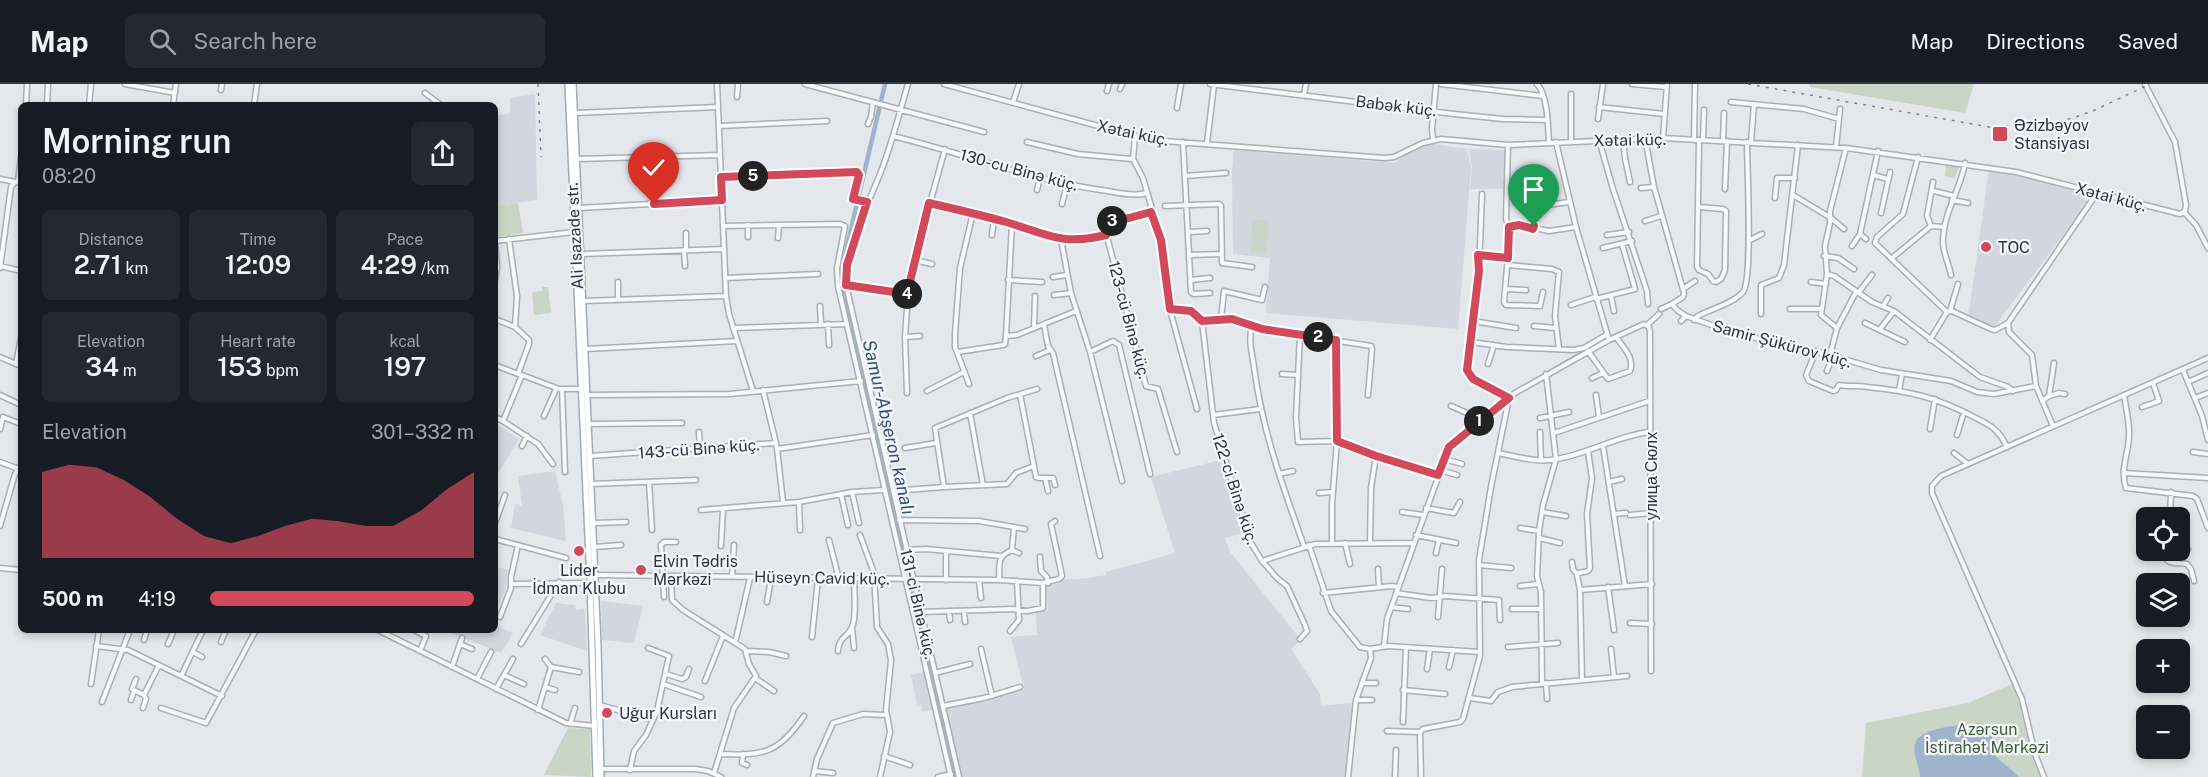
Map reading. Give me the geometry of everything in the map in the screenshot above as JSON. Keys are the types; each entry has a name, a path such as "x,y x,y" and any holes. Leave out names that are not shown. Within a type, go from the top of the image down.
{"main road":[{"name":"Ali Isazade str.","path":"568,84 585,392 592,575"},
{"name":"Ali Isazade str.","path":"573,84 579,208 577,232 584,301 585,392 589,424 594,547 592,575"},
{"path":"592,575 600,705 596,777"},
{"path":"593,583 601,777"}],"street":[{"path":"26,102 27,84"},
{"path":"47,102 48,84"},
{"path":"89,102 91,84"},
{"path":"125,84 175,93"},
{"path":"174,102 176,84"},
{"path":"221,90 222,84"},
{"path":"254,102 257,84"},
{"path":"717,84 726,296 753,391"},
{"path":"737,97 738,84"},
{"path":"805,84 984,132"},
{"name":"131-ci Binə küç.","path":"908,84 893,136 880,174 867,202 847,265 846,285 959,777"},
{"name":"Xətai küç.","path":"945,84 1155,140 1385,158 1394,157 1411,147 1441,139 1508,145 1663,138 1836,147 1878,151 2016,172 2175,214 2184,212"},
{"path":"1013,102 1019,84"},
{"path":"1107,91 1109,84"},
{"path":"1177,108 1180,84"},
{"path":"1207,143 1212,84"},
{"name":"Babək küç.","path":"1212,84 1503,119 1547,120"},
{"path":"1304,94 1306,84"},
{"path":"1433,140 1436,84"},
{"path":"1441,84 1543,96"},
{"path":"1598,119 1603,84"},
{"path":"1632,84 1667,86 1663,138"},
{"path":"1695,84 1699,140 1697,269 1708,274 1716,282 1721,279 1725,270 1726,211 1699,207"},
{"path":"2145,84 2175,142 2186,205 2184,212 2196,225 2208,248"},
{"path":"1540,85 1549,143"},
{"path":"426,93 437,102"},
{"path":"1571,94 1571,141"},
{"path":"868,124 875,102"},
{"path":"1731,102 1804,109 1839,119"},
{"path":"1694,320 1744,291 1750,240 1749,143 1754,104"},
{"path":"575,113 718,107"},
{"path":"1599,107 1664,114"},
{"path":"1836,147 1840,109"},
{"path":"1699,140 1704,110"},
{"path":"1725,113 1725,189"},
{"path":"719,126 827,121"},
{"name":"130-cu Binə küç.","path":"893,136 1066,184 1130,195 1147,193"},
{"path":"1135,136 1133,159 1143,178 1161,240 1170,309 1197,409"},
{"path":"1471,342 1580,349 1607,337 1616,337 1641,324 1647,325 1660,312 1683,297 1683,289 1654,187 1645,138"},
{"path":"1623,139 1630,182"},
{"path":"1599,140 1648,293 1648,304"},
{"path":"1027,142 1078,154 1133,159"},
{"path":"1183,142 1192,293 1210,293"},
{"path":"1556,142 1569,202 1607,337"},
{"path":"1508,145 1506,219 1509,227 1504,303 1506,305 1540,306 1542,292"},
{"path":"1761,314 1761,285 1776,281 1783,272 1798,145"},
{"path":"1837,328 1822,317 1821,309 1827,274 1824,256 1831,218 1830,211 1846,148"},
{"path":"907,393 905,336 907,294 914,260 945,149"},
{"path":"1852,246 1860,234 1878,151"},
{"path":"577,159 720,155"},
{"path":"1918,157 1903,214 1875,240 1876,245 1948,312 1995,330 2008,323 2097,193"},
{"path":"1951,275 1944,248 1944,227 1965,164"},
{"path":"721,177 855,172 859,175 854,200 867,202"},
{"path":"1881,213 1890,172"},
{"path":"1185,176 1226,173"},
{"path":"1873,175 1888,178"},
{"path":"1037,190 1040,177"},
{"path":"1775,198 1777,178 1795,178"},
{"path":"0,179 17,183"},
{"path":"1529,182 1533,229"},
{"path":"1931,226 1927,216 1933,182"},
{"path":"17,183 11,187 0,265 18,270"},
{"path":"1062,204 1066,184"},
{"path":"1641,188 1654,187"},
{"path":"1934,191 1968,203"},
{"path":"1482,194 1479,271 1467,370 1470,376 1509,398"},
{"path":"1793,195 1831,218 1844,229"},
{"path":"579,208 722,200"},
{"path":"1532,207 1569,202"},
{"path":"929,203 973,213 1061,239 1086,239 1106,235 1104,226 1106,222 1151,212"},
{"path":"1165,206 1221,205 1221,254 1224,263 1252,267"},
{"path":"969,384 955,347 955,341 958,277 973,213"},
{"path":"1645,221 1661,216"},
{"path":"992,235 994,219"},
{"path":"0,221 7,223"},
{"path":"958,352 1005,344 1012,224"},
{"path":"748,225 748,237"},
{"path":"778,225 778,238"},
{"path":"724,226 843,225 845,228 837,268 838,286 951,776 938,777"},
{"path":"1509,227 1519,225 1549,231 1576,226"},
{"path":"1892,258 1931,226 1944,227"},
{"path":"1188,232 1207,231"},
{"path":"498,241 577,232"},
{"path":"1607,235 1629,232"},
{"path":"685,266 686,234"},
{"path":"1750,240 1762,234"},
{"path":"1860,234 1866,239"},
{"name":"123-cü Binə küç.","path":"1106,235 1146,386 1158,389 1177,452"},
{"path":"509,239 517,296 515,327"},
{"path":"1061,239 1071,293 1090,352 1122,482"},
{"path":"1603,248 1632,241"},
{"path":"1571,305 1633,291 1635,287 1622,244"},
{"path":"581,254 724,249"},
{"path":"1190,255 1221,254"},
{"path":"1478,255 1508,258"},
{"path":"1824,256 1839,258 1854,268"},
{"path":"914,260 932,264"},
{"path":"1508,265 1558,271 1555,328 1558,349"},
{"path":"726,278 818,274"},
{"path":"1827,274 1894,311 1980,377 2013,391"},
{"path":"1053,277 1067,275"},
{"path":"1827,371 1837,328 1857,292 1872,275"},
{"path":"1191,280 1210,278"},
{"path":"1008,280 1042,282"},
{"path":"1683,289 1695,281"},
{"path":"618,282 618,300"},
{"path":"1811,282 1826,284"},
{"path":"1930,340 1948,312 1958,284"},
{"path":"846,285 907,294"},
{"path":"1221,319 1224,291 1262,300 1265,287"},
{"path":"1505,289 1526,291"},
{"path":"1054,295 1071,293"},
{"path":"584,301 726,296"},
{"path":"1034,328 1035,296"},
{"path":"1611,296 1614,311"},
{"path":"1883,306 1888,298"},
{"name":"Samir Şükürov küç.","path":"1672,304 1678,311 1694,320 1745,337 1816,351 1869,368 1951,381 1977,392 1994,394 2036,386"},
{"path":"820,306 821,324"},
{"path":"1170,309 1191,311 1202,321 1232,319 1262,329 1372,348 1368,395"},
{"path":"1790,309 1821,309"},
{"path":"1006,336 1017,335 1076,311"},
{"path":"1880,329 1894,311"},
{"path":"1681,321 1686,316"},
{"path":"498,320 515,327 530,342 502,422"},
{"name":"122-ci Binə küç.","path":"1202,321 1213,415 1239,509 1253,548 1288,589 1306,628 1306,633 1300,639"},
{"path":"1473,321 1516,328"},
{"path":"1865,322 1905,342"},
{"path":"2008,323 2009,332 2032,355 2036,386 2053,426"},
{"path":"828,324 829,345"},
{"path":"734,328 847,324"},
{"path":"1044,325 1100,556"},
{"name":"улица Сюлх","path":"1647,325 1650,332 1652,671"},
{"path":"1252,326 1251,340 1260,409 1279,474 1323,593 1334,616 1360,647 1370,649 1384,646 1480,652"},
{"path":"1534,326 1555,328"},
{"path":"1300,334 1296,427 1298,442 1337,441 1376,456 1457,475"},
{"path":"905,336 920,336"},
{"path":"1384,646 1386,623 1391,607 1449,447 1509,398 1588,351 1607,337"},
{"path":"1588,351 1606,378 1610,380 1631,370 1630,357 1616,337"},
{"path":"1332,543 1337,441 1336,340"},
{"path":"586,349 737,341"},
{"path":"1090,352 1113,341 1119,345 1150,474"},
{"path":"1488,364 1494,345"},
{"path":"1036,356 1050,350"},
{"path":"1816,351 1806,375 1809,381 1833,391 1839,385 1920,394 1964,412 1997,429 2007,447"},
{"path":"0,357 18,365"},
{"path":"2044,777 2035,754 2019,693 1932,493 1932,486 1937,478 2208,358"},
{"path":"2049,396 2054,363"},
{"path":"498,366 556,389 616,394 718,394 861,381"},
{"path":"2183,370 2206,423 2208,440"},
{"path":"927,391 964,372"},
{"path":"1592,378 1603,373"},
{"path":"2188,382 2208,373"},
{"path":"1282,374 1298,375"},
{"path":"1546,374 1556,459 1542,512 1537,572 1541,592 1541,645 1547,699"},
{"path":"1898,392 1902,374"},
{"path":"2142,407 2159,401 2153,382"},
{"path":"544,416 556,389"},
{"path":"944,487 935,428 1037,389"},
{"path":"562,390 565,472"},
{"path":"763,390 776,444"},
{"path":"2195,398 2208,393"},
{"path":"1020,394 1037,478 1053,478 1055,484"},
{"path":"2042,401 2049,396 2065,394"},
{"path":"0,395 18,404"},
{"path":"1596,395 1599,417"},
{"path":"2124,395 2129,435 2123,462 2125,486 2128,489 2193,496 2197,500 2208,528"},
{"path":"1387,731 1420,732 1423,729 1462,721 1480,652 1479,565 1491,487 1509,398"},
{"path":"1930,429 1935,399"},
{"path":"1554,433 1650,401"},
{"path":"1451,406 1481,419"},
{"path":"1213,415 1260,409"},
{"path":"1540,418 1569,412"},
{"path":"1957,435 1964,412"},
{"path":"970,413 983,485"},
{"path":"0,429 3,417 18,423"},
{"path":"498,419 538,444 553,464"},
{"path":"589,424 681,423"},
{"path":"699,432 700,450"},
{"path":"1540,432 1541,460"},
{"path":"1498,453 1541,460 1556,459 1588,451 1631,435 1650,432"},
{"name":"143-cü Binə küç.","path":"590,456 776,444 777,450 873,435"},
{"path":"522,446 527,436"},
{"path":"905,448 936,443"},
{"path":"1603,446 1625,585"},
{"path":"777,450 783,502"},
{"path":"1577,574 1589,570 1590,564 1587,507 1592,478 1588,451"},
{"path":"2193,452 2208,454"},
{"path":"1954,453 1968,464"},
{"path":"1370,543 1371,488 1376,456"},
{"path":"1444,459 1462,464"},
{"path":"0,462 18,467"},
{"path":"893,492 1010,484 1016,473 1034,466"},
{"path":"0,526 18,470"},
{"path":"1279,474 1293,471"},
{"path":"2124,473 2208,478"},
{"path":"1045,478 1048,491"},
{"path":"1609,482 1622,479"},
{"path":"591,484 696,480"},
{"path":"649,482 652,530"},
{"path":"701,510 799,502 852,492 884,490"},
{"path":"852,492 859,523"},
{"path":"1319,492 1333,492"},
{"path":"2170,507 2171,492"},
{"path":"841,494 848,525"},
{"path":"498,515 505,495"},
{"path":"799,502 800,530"},
{"path":"1426,508 1454,513 1460,502"},
{"path":"721,546 723,508"},
{"path":"1402,512 1424,515"},
{"path":"1542,512 1566,516"},
{"path":"1614,514 1651,513"},
{"path":"899,520 969,521 1025,529"},
{"path":"1045,583 1062,576 1052,524 1055,520"},
{"path":"593,523 626,522"},
{"path":"1012,550 1014,527"},
{"path":"1520,528 1539,531"},
{"path":"1416,535 1456,543"},
{"path":"860,536 873,568 877,627 888,644 891,660 886,715 890,732 880,777"},
{"path":"1539,538 1560,543"},
{"path":"498,540 566,558"},
{"path":"828,540 839,579"},
{"path":"1436,553 1439,540"},
{"path":"664,597 662,543 676,542"},
{"path":"1345,543 1350,564"},
{"path":"1262,561 1306,545 1413,543"},
{"path":"500,617 510,593 518,545"},
{"path":"594,547 621,545"},
{"path":"732,577 734,545"},
{"path":"906,550 1001,556 1012,550"},
{"path":"1012,550 1019,553"},
{"path":"946,551 946,580"},
{"path":"999,580 1001,556"},
{"path":"921,612 1043,608 1047,577 1041,571 1040,557"},
{"path":"2166,561 2170,564 2187,564 2192,569 2194,581"},
{"path":"1572,562 1580,590 1582,680"},
{"path":"1479,565 1511,568"},
{"path":"0,568 18,570"},
{"path":"1438,617 1442,568"},
{"path":"1378,569 1379,587"},
{"name":"Hüseyn Cavid küç.","path":"592,575 999,580 1045,583"},
{"path":"671,577 672,600 683,610 746,651 770,652 786,656"},
{"path":"735,643 750,578"},
{"path":"767,602 771,578"},
{"path":"812,637 818,579"},
{"path":"854,579 852,628 854,648"},
{"path":"979,580 981,598"},
{"path":"1010,631 1018,623 1017,581"},
{"path":"521,644 559,582"},
{"path":"512,584 593,583"},
{"path":"1520,586 1538,584"},
{"path":"1580,590 1652,584"},
{"path":"1323,593 1398,587"},
{"path":"1608,587 1614,630"},
{"path":"1396,593 1500,601 1500,620"},
{"path":"1391,607 1408,609"},
{"path":"1512,609 1541,609"},
{"path":"950,611 951,620"},
{"path":"964,611 965,622"},
{"path":"1630,623 1652,624"},
{"path":"838,651 840,640 852,628"},
{"path":"91,684 98,633"},
{"path":"102,702 129,633"},
{"path":"144,640 146,633"},
{"path":"168,644 173,633"},
{"path":"181,676 202,633"},
{"path":"221,642 224,633"},
{"path":"161,708 206,723 254,633"},
{"path":"384,633 570,724 598,726"},
{"path":"420,633 426,636 420,651"},
{"path":"705,681 723,636"},
{"path":"452,667 462,638"},
{"path":"1508,647 1558,643"},
{"path":"460,644 472,649"},
{"path":"96,646 124,649 222,696"},
{"path":"1403,722 1406,647"},
{"path":"630,770 634,752 653,720 669,654 648,648"},
{"path":"981,649 992,696"},
{"path":"1348,777 1356,700 1371,658 1370,649"},
{"path":"1427,669 1430,649"},
{"path":"1611,649 1614,677"},
{"path":"1449,667 1453,650"},
{"path":"746,651 747,660 756,678 774,691"},
{"path":"193,652 202,657"},
{"path":"477,679 491,652"},
{"path":"496,689 513,659"},
{"path":"538,710 550,667 545,659"},
{"path":"935,673 970,664"},
{"path":"143,708 146,699 144,695 159,665"},
{"path":"550,667 579,672"},
{"path":"666,674 682,679 686,677 689,669"},
{"path":"504,675 524,684"},
{"path":"1469,698 1491,701 1498,692 1509,688 1627,676"},
{"path":"714,773 734,708 756,678"},
{"path":"131,699 136,679"},
{"path":"1362,682 1376,683"},
{"path":"663,684 700,697"},
{"path":"546,687 555,690"},
{"path":"943,706 992,696 1020,687"},
{"path":"1403,690 1445,694"},
{"path":"134,691 144,695"},
{"path":"1356,700 1372,700"},
{"path":"600,705 653,720"},
{"path":"570,724 575,708"},
{"path":"813,777 815,764 833,723 863,714 886,715"},
{"path":"720,754 773,750 794,731 804,716"},
{"path":"1420,732 1421,777"},
{"path":"1395,750 1395,777"},
{"path":"743,754 742,763 747,765"},
{"path":"884,756 910,765"},
{"path":"809,759 815,764"},
{"path":"601,769 695,769 721,777"},
{"path":"694,777 695,769"},
{"path":"814,771 833,773"}],"shaded area":[{"path":"535,94 537,200 498,206 498,115 510,113 510,98"},
{"path":"1433,144 1467,149 1471,168 1458,329 1266,313 1270,258 1233,254 1234,150 1395,163 1406,153"},
{"path":"1469,149 1505,150 1504,189 1470,189 1472,168"},
{"path":"1989,169 2084,191 2082,197 2088,202 1995,326 1968,319"},
{"path":"498,425 519,439 498,472"},
{"path":"1221,460 1236,505 1235,512 1239,514 1245,532 1225,538 1230,552 1301,640 1291,649 1320,694 1321,706 1351,703 1353,714 1345,777 962,777 946,709 1024,689 1011,637 1037,635 1036,613 1048,611 1046,586 1061,583 1061,580 1106,575 1106,572 1175,553 1151,477"},
{"path":"555,471 563,505 566,541 511,528 515,503 522,506 518,476"},
{"path":"498,567 509,570 506,589 498,606"},
{"path":"601,601 643,606 634,643 602,640"},
{"path":"556,603 575,605 576,610 585,609 587,651 540,635"},
{"path":"498,626 513,633 501,653 451,633 498,633"},
{"path":"924,672 933,710 922,712 921,704 917,705 911,675"}],"green space":[{"path":"1809,84 1974,84 1965,113 1810,87"},
{"path":"1948,164 1960,165 1954,179 1945,176"},
{"path":"518,203 523,233 498,237 498,206"},
{"path":"1253,220 1269,221 1266,253 1250,252"},
{"path":"542,287 548,287 551,313 534,315 532,292 542,291"},
{"name":"Azərsun İstirahət Mərkəzi","path":"2012,684 2041,777 1862,777 1866,723 1968,703"},
{"path":"568,728 590,729 591,777 544,775"}],"water":[{"path":"1981,723 1992,728 1993,748 1997,758 2019,777 1920,777 1915,752 1918,738 1933,730"}],"waterway":[{"name":"Samur-Abşeron kanalı","path":"885,84 840,276 954,777"},
{"path":"1509,394 1605,338"}],"railway":[{"path":"538,84 541,157"},
{"path":"1748,84 1989,127 2048,124 2073,118 2150,84"}],"place":[{"name":"Əzizbəyov Stansiyası","path":"2000,134"},
{"name":"TOC","path":"1986,247"},
{"name":"Lider İdman Klubu","path":"579,551"},
{"name":"Elvin Tədris Mərkəzi","path":"641,570"},
{"name":"Uğur Kursları","path":"607,713"}],"route":[{"path":"654,204 722,200 721,177 857,172 859,175 853,199 867,202 847,265 846,285 907,294 929,203 1061,239 1086,239 1106,235 1104,226 1106,222 1151,212 1161,240 1170,309 1191,311 1202,321 1232,319 1262,329 1336,340 1337,441 1438,475 1449,447 1509,398 1473,379 1467,370 1479,271 1478,255 1508,258 1509,227 1519,225 1533,229 1534,226"}]}
